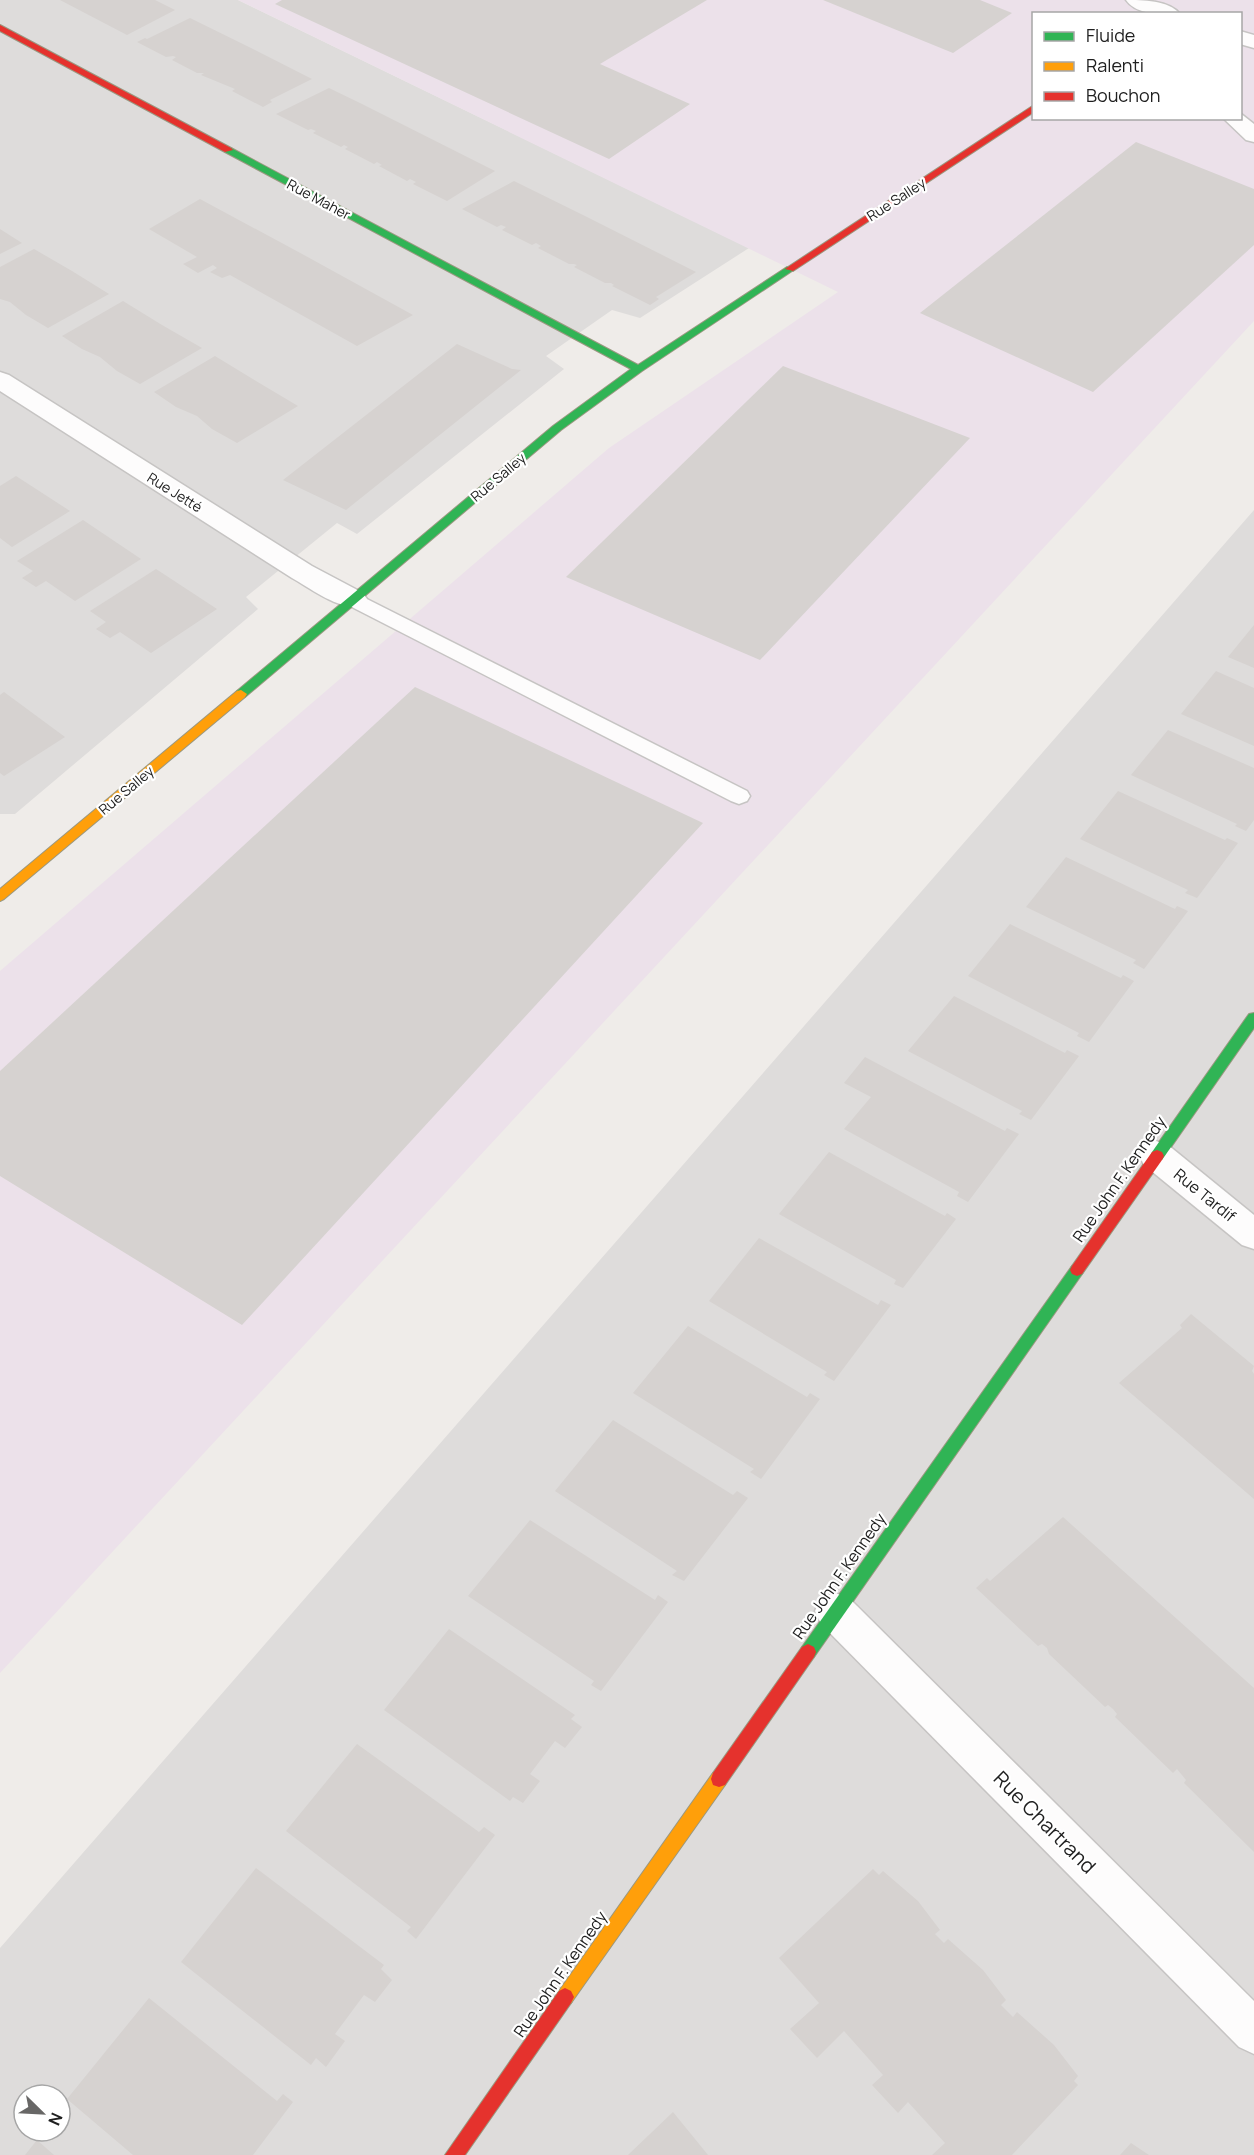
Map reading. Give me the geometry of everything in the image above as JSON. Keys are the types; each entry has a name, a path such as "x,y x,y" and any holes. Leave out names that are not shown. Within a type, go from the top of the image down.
{"street":[{"path":"1136,0 1165,12"},
{"name":"Rue Maher","path":"0,28 638,369"},
{"name":"Rue Salley","path":"2,892 522,456 638,369 1032,109"},
{"path":"1236,120 1254,135"},
{"name":"Rue Jetté","path":"0,380 302,572 353,599"},
{"name":"Rue John F. Kennedy","path":"454,2155 1254,1018"},
{"name":"Rue Tardif","path":"1156,1155 1254,1235"},
{"name":"Rue Chartrand","path":"835,1611 1254,2032"}],"lane":[{"path":"353,599 739,796"}],"shaded area":[{"path":"0,0 238,0 749,248 640,318 612,310 546,356 564,369 357,534 337,523 246,597 258,609 15,814 0,814"},
{"path":"238,0 1254,0 1254,321 0,1673 0,971 609,448 838,292"},
{"path":"1254,510 1254,2155 0,2155 0,1948"}],"building":[{"path":"60,0 155,0 175,10 127,35"},
{"path":"282,0 707,0 600,64 690,104 609,159 275,4"},
{"path":"823,0 980,0 1012,13 953,53"},
{"path":"190,18 312,79 270,100 272,102 263,107 232,91 235,89 172,60 176,57 166,57 137,42"},
{"path":"329,88 495,171 447,201 413,184 416,182 410,179 407,181 379,166 382,165 377,162 374,164 345,149 348,147 344,145 341,147 313,133 316,131 308,130 276,114"},
{"path":"1136,142 1254,189 1254,245 1093,392 920,313"},
{"path":"514,181 696,272 656,297 659,299 650,305 612,286 614,285 611,283 605,283 574,267 577,265 569,264 538,248 541,246 536,243 532,245 502,230 506,227 501,225 497,227 462,209"},
{"path":"200,199 413,315 357,346 230,275 222,278 210,272 217,268 213,265 198,273 183,264 197,257 149,229"},
{"path":"0,229 22,243 0,254"},
{"path":"34,249 109,294 48,328 26,315 10,302 0,299 0,267"},
{"path":"123,301 202,348 140,384 117,371 100,357 62,336"},
{"path":"457,344 512,369 521,370 346,510 283,480"},
{"path":"215,356 298,406 237,443 212,429 197,416 176,407 154,392"},
{"path":"783,366 970,438 760,660 566,577"},
{"path":"16,476 70,511 12,547 0,538 0,486"},
{"path":"83,520 141,559 75,601 46,581 36,587 22,578 33,571 17,561"},
{"path":"156,569 217,609 151,653 120,632 110,638 96,629 106,622 90,611"},
{"path":"1254,625 1254,668 1228,657"},
{"path":"1216,671 1254,688 1254,746 1181,714"},
{"path":"415,687 703,823 242,1325 0,1176 0,1071"},
{"path":"4,692 65,737 4,776 0,773 0,695"},
{"path":"1168,730 1254,768 1254,820 1246,831 1235,826 1237,824 1131,775"},
{"path":"1118,791 1225,840 1227,838 1238,843 1197,898 1185,893 1188,890 1080,839"},
{"path":"1066,857 1175,909 1177,906 1188,911 1144,969 1133,963 1136,960 1026,907"},
{"path":"1010,924 1121,978 1123,975 1134,981 1089,1042 1077,1036 1079,1033 968,976"},
{"path":"954,996 1065,1053 1067,1050 1079,1056 1031,1120 1019,1114 1022,1111 908,1051"},
{"path":"865,1057 1005,1131 1007,1128 1019,1134 968,1202 957,1196 959,1192 844,1129 871,1097 844,1083"},
{"path":"829,1152 945,1216 947,1213 956,1219 903,1288 894,1284 896,1280 779,1214"},
{"path":"759,1238 878,1305 881,1300 891,1305 834,1381 824,1375 827,1372 709,1301"},
{"path":"1191,1314 1254,1366 1252,1371 1254,1374 1254,1499 1119,1383 1182,1328 1180,1325"},
{"path":"688,1326 807,1397 810,1393 820,1399 761,1479 750,1472 754,1469 633,1393"},
{"path":"613,1420 733,1495 737,1491 748,1498 684,1581 672,1575 677,1571 555,1491"},
{"path":"1063,1517 1254,1688 1254,1852 1184,1783 1186,1780 1177,1769 1173,1773 1115,1717 1117,1714 1113,1709 1108,1705 1105,1707 1049,1654 1047,1648 1042,1644 1038,1646 976,1588 987,1578 990,1581"},
{"path":"530,1520 655,1600 658,1595 668,1602 601,1691 591,1685 594,1681 468,1596"},
{"path":"449,1629 575,1715 571,1719 582,1727 565,1748 555,1741 530,1774 540,1781 523,1803 513,1797 510,1801 384,1710"},
{"path":"357,1744 479,1832 484,1827 495,1835 416,1939 407,1931 411,1927 286,1831"},
{"path":"256,1868 384,1965 381,1969 392,1980 375,2002 364,1995 335,2034 345,2041 326,2067 316,2058 311,2065 181,1962"},
{"path":"873,1869 879,1875 883,1871 918,1901 940,1930 935,1934 944,1943 948,1939 983,1970 1006,2000 1001,2005 1013,2017 1017,2012 1054,2045 1078,2076 1074,2081 1078,2085 1012,2155 932,2155 945,2143 908,2102 898,2113 872,2085 883,2075 844,2031 817,2058 790,2029 819,2003 779,1958"},
{"path":"149,1998 277,2101 283,2094 293,2102 253,2155 133,2155 72,2103 72,2093"},
{"path":"673,2112 708,2155 628,2155"},
{"path":"35,2143 40,2143 54,2155 25,2155"},
{"path":"1131,2143 1149,2155 1120,2155"}],"traffic: fast":[{"path":"228,150 638,369"},
{"path":"241,694 557,428 638,369 790,269"},
{"path":"1157,1156 1254,1018"},
{"path":"808,1652 1077,1270"}],"traffic: slow":[{"path":"0,896 241,694"},
{"path":"565,1997 719,1779"}],"traffic: jam":[{"path":"0,28 228,150"},
{"path":"790,269 1032,109"},
{"path":"1077,1270 1157,1156"},
{"path":"719,1779 808,1652"},
{"path":"454,2155 565,1997"}]}
